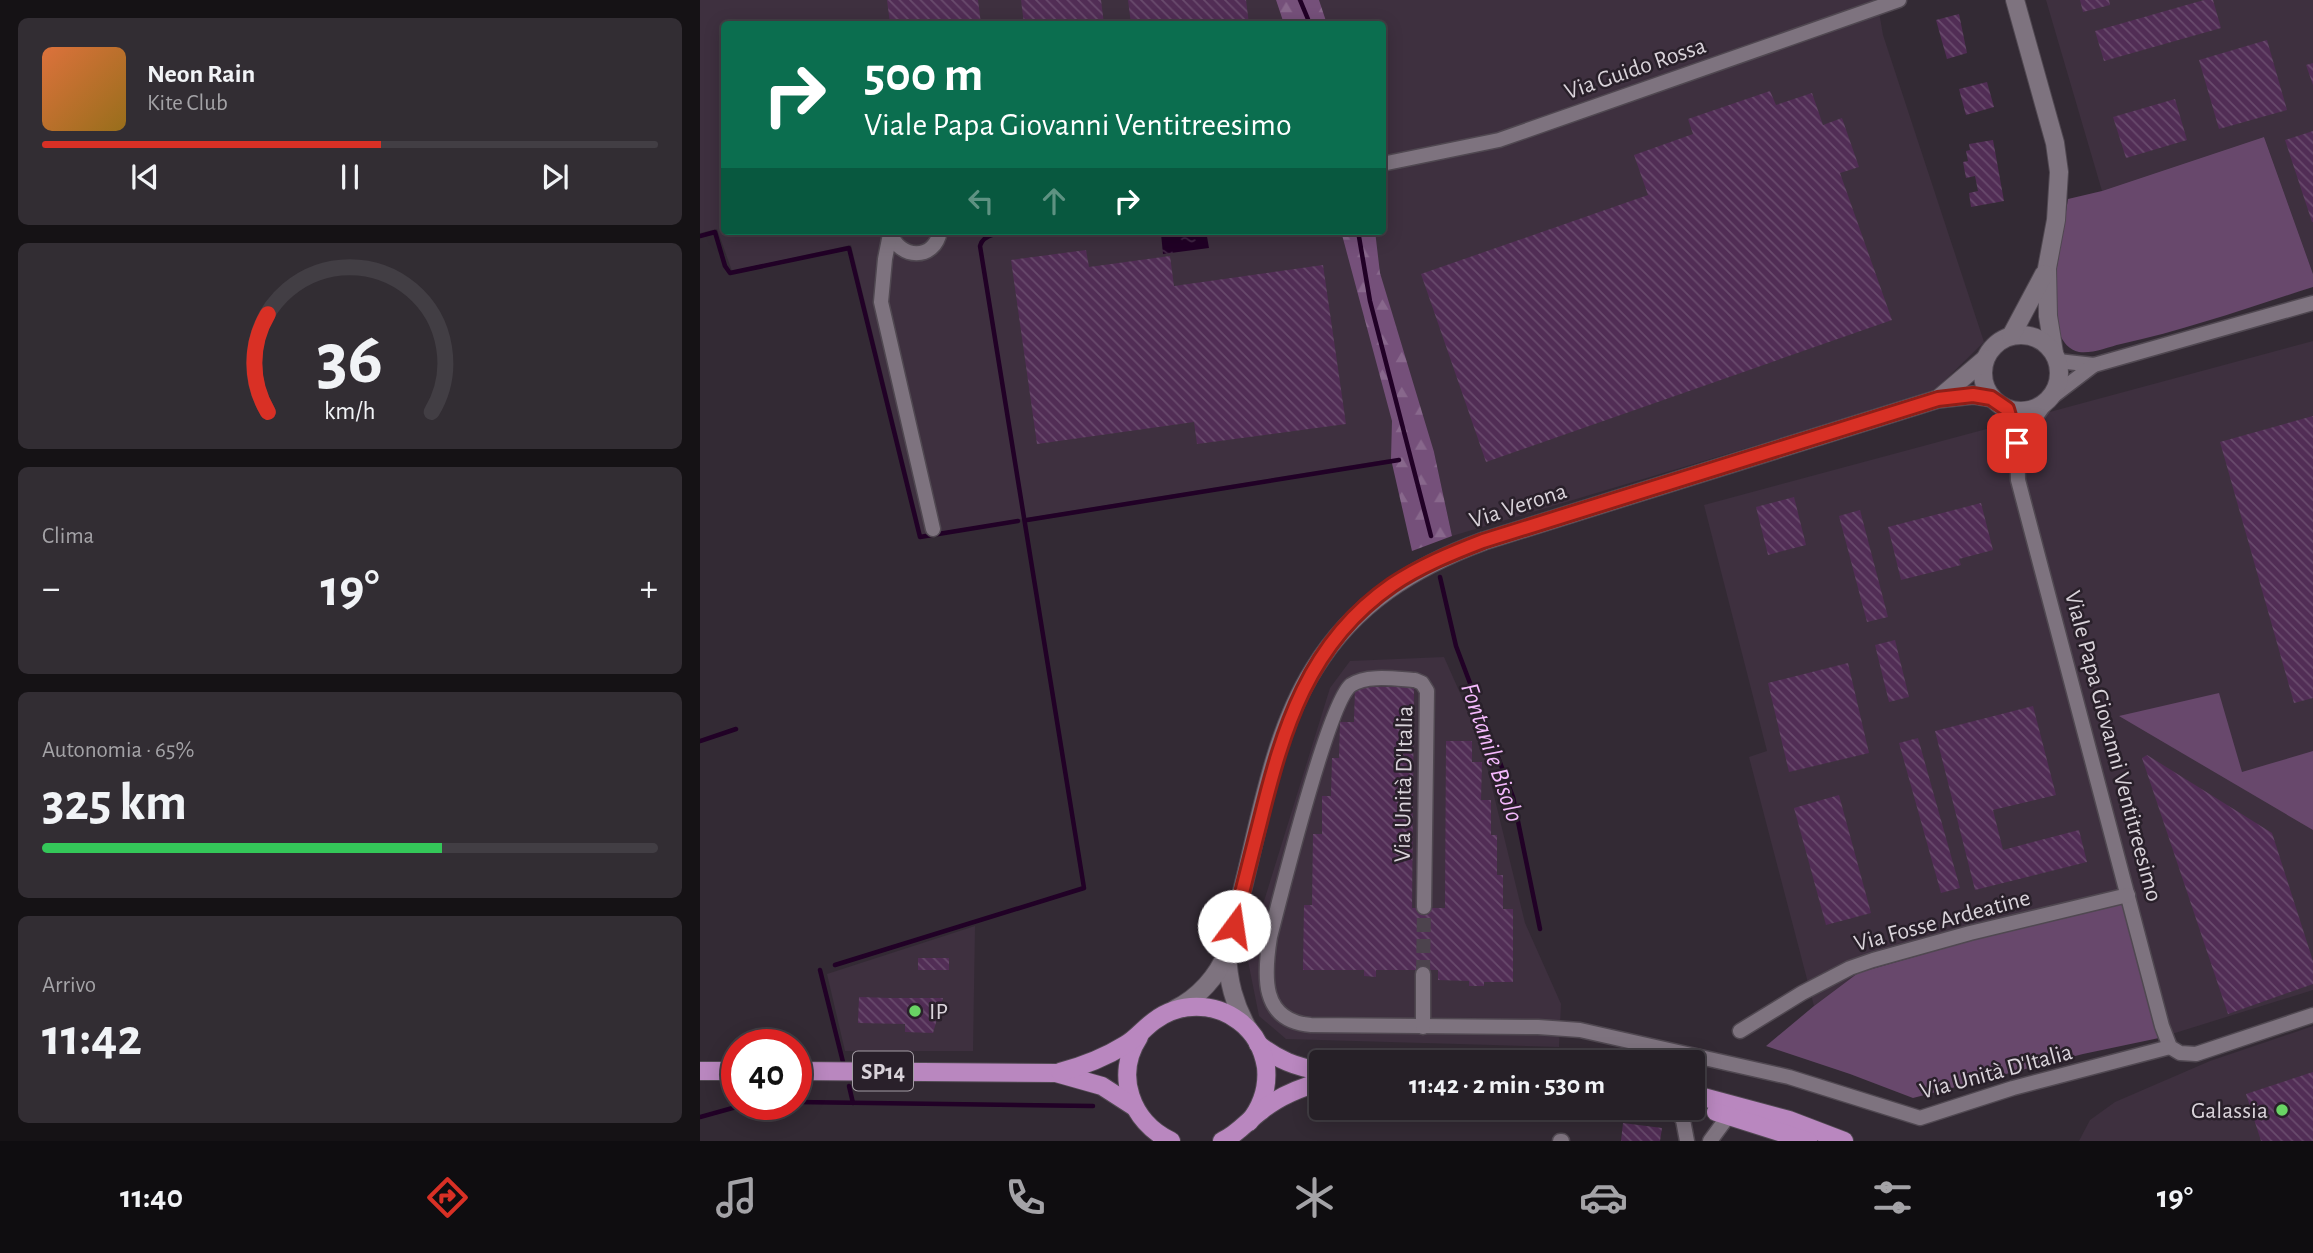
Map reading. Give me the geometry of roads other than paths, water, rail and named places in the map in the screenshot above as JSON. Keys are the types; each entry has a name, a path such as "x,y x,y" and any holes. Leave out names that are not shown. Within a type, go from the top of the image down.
{"main road":[{"name":"SP14","path":"1056,1073 1097,1060 1125,1045 1154,1021 1172,1011 1189,1007 1210,1008 1229,1015 1273,1056 1289,1064 1309,1068"},
{"path":"1133,1106 1128,1088 1127,1067 1133,1047 1143,1031"},
{"path":"1249,1122 1259,1107 1265,1087 1265,1064 1253,1037"},
{"path":"700,1071 721,1071"},
{"name":"SP14","path":"812,1071 1056,1073 1102,1086 1133,1106 1144,1122 1162,1139"},
{"path":"1222,1141 1235,1134 1275,1101 1309,1086"},
{"path":"1705,1097 1776,1116 1844,1141"},
{"path":"1705,1109 1808,1141"}],"street":[{"name":"Via Guido Rossa","path":"1386,163 1499,140 1899,0"},
{"path":"2015,0 2054,142 2059,172 2056,220 2047,268 2048,316 2060,374 2058,386 2017,443"},
{"path":"889,235 881,285 881,302 933,529"},
{"path":"891,235 897,247 911,254"},
{"path":"881,285 890,270 911,254 925,252 942,235"},
{"path":"2011,336 2047,268"},
{"path":"2094,365 2056,357 2046,344 2036,337 2011,336 1991,349 1985,359 1983,379 1991,398 2007,409 2026,411 2048,401 2094,365 2313,303"},
{"name":"Via Verona","path":"1938,399 1985,359"},
{"name":"Via Verona","path":"1172,1011 1188,1003 1202,990 1227,952 1273,769 1294,709 1322,657 1353,619 1376,597 1421,568 1483,541 1938,399 1973,395 1991,398"},
{"name":"Viale Papa Giovanni Ventitreesimo","path":"2007,409 2017,443 2018,480 2128,895 2175,1050"},
{"name":"Via Unità D'Italia","path":"1424,907 1427,691 1422,683 1415,680 1362,681 1348,688 1341,697 1326,734 1270,936 1266,965 1268,989 1273,1005 1290,1021 1299,1024 1538,1027 1590,1031 1789,1077 1920,1118 2013,1088 2175,1050 2196,1054 2313,1015"},
{"name":"Via Fosse Ardeatine","path":"1740,1031 1802,993 1850,968 2128,895"},
{"name":"Via Verona","path":"1227,952 1232,994 1253,1037"},
{"path":"1423,974 1423,1027"},
{"path":"1710,1141 1729,1115"},
{"path":"1683,1120 1687,1141"}],"water":[{"path":"1161,235 1207,235 1209,248 1163,254"}],"waterway":[{"name":"Fontanile Bisolo","path":"1300,0 1309,21"},
{"path":"700,236 715,232 725,266 730,273 849,248 920,537 1018,521"},
{"path":"835,965 1084,888 980,246 992,235"},
{"name":"Fontanile Bisolo","path":"1359,235 1370,301 1431,536"},
{"path":"1027,520 1399,460"},
{"name":"Fontanile Bisolo","path":"1440,577 1456,646 1513,797 1540,929"},
{"path":"700,741 736,729"},
{"path":"820,970 843,1062"},
{"path":"849,1086 853,1103"},
{"path":"812,1102 1093,1106"},
{"path":"700,1117 721,1111"}],"tunnel":[{"path":"1423,974 1424,907"}],"place":[{"name":"IP","path":"915,1011"},
{"name":"Galassia","path":"2282,1110"}]}
